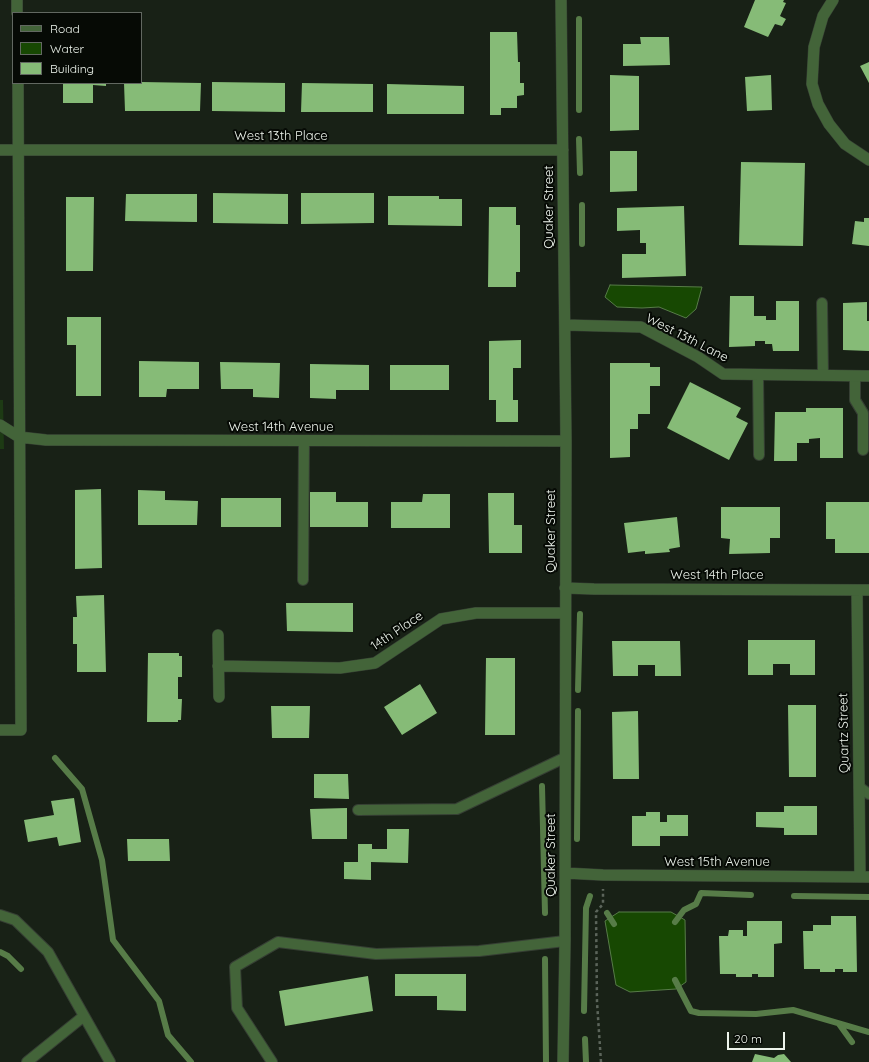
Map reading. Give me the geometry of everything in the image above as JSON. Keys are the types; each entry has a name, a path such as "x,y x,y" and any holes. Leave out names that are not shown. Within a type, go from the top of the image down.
{"street":[{"path":"17,0 17,12"},
{"name":"Quaker Street","path":"561,0 566,442 564,758 565,941 563,1062"},
{"path":"833,0 823,16 814,47 812,84 818,104 829,124 845,144 869,160"},
{"path":"0,730 21,730 18,84"},
{"name":"West 13th Place","path":"0,150 563,150"},
{"name":"West 13th Lane","path":"565,325 641,328 698,357 723,374 869,376"},
{"name":"West 14th Avenue","path":"0,425 19,437 46,440 566,442"},
{"name":"West 14th Place","path":"565,588 869,590"},
{"name":"Quartz Street","path":"856,590 859,787 864,877"},
{"name":"14th Place","path":"218,666 340,668 375,663 440,619 476,613 565,613"},
{"path":"218,636 219,697"},
{"name":"West 15th Avenue","path":"565,873 603,875 864,877"}],"lane":[{"path":"822,303 823,375"},
{"path":"758,375 759,455"},
{"path":"855,376 855,400 863,413 863,450"},
{"path":"303,580 304,441"},
{"path":"358,810 458,809 564,758"},
{"path":"859,787 869,794"},
{"path":"0,915 15,920 48,952 110,1062"},
{"path":"272,1062 237,1008 235,967 278,942 376,954 479,951 565,941"},
{"path":"27,1062 84,1016"}],"path":[{"path":"601,1062 597,1002 596,912 603,904 603,887"}],"shaded area":[{"path":"0,400 3,400 4,449 0,449"}],"water":[{"path":"610,285 702,287 696,309 686,318 659,307 617,307 605,297"},
{"path":"619,912 671,912 685,920 686,982 676,989 630,992 616,985 605,921"}],"building":[{"path":"755,0 784,0 783,2 786,3 780,16 786,19 782,26 775,24 768,37 744,27"},
{"path":"490,32 517,32 518,62 520,62 520,83 524,83 524,95 517,96 517,108 501,108 501,115 490,115"},
{"path":"640,37 669,37 670,65 623,66 623,44 641,44"},
{"path":"869,62 869,83 860,66"},
{"path":"610,75 639,76 639,130 610,131"},
{"path":"771,75 772,110 747,111 745,77"},
{"path":"142,82 201,83 200,111 125,111 124,84 142,84"},
{"path":"212,82 285,83 285,112 212,111"},
{"path":"302,83 373,84 373,112 301,112"},
{"path":"63,84 106,84 106,86 93,85 93,103 63,103"},
{"path":"387,84 464,86 464,114 387,114"},
{"path":"610,151 637,151 637,191 610,192"},
{"path":"741,162 805,163 803,246 739,245"},
{"path":"213,193 288,194 288,224 213,223"},
{"path":"301,193 374,193 374,223 301,224"},
{"path":"126,194 197,194 197,222 125,221"},
{"path":"388,196 439,196 439,199 462,199 462,226 388,225"},
{"path":"66,197 94,197 93,271 66,271"},
{"path":"684,206 686,276 622,278 622,254 646,254 646,243 640,243 640,230 617,231 617,208"},
{"path":"489,207 516,207 516,225 520,225 520,272 516,272 516,287 488,287"},
{"path":"864,218 869,218 869,246 852,244 855,221 864,222"},
{"path":"730,296 754,296 754,316 766,316 766,320 776,320 776,301 799,301 799,351 773,351 772,344 765,344 765,341 755,341 755,346 729,347"},
{"path":"867,302 867,321 869,321 869,351 843,350 843,303"},
{"path":"67,317 101,317 101,396 76,396 76,345 67,345"},
{"path":"521,340 521,368 513,368 513,400 518,400 518,422 496,422 496,400 489,400 489,341"},
{"path":"139,361 199,362 199,389 167,389 166,397 139,397"},
{"path":"220,362 280,363 279,398 253,397 253,389 221,389"},
{"path":"610,363 650,363 650,367 660,367 660,386 650,386 650,414 638,414 638,429 630,429 630,457 610,458"},
{"path":"310,364 369,365 369,390 336,390 336,399 310,398"},
{"path":"390,365 449,365 449,390 390,390"},
{"path":"690,382 741,408 736,417 748,423 729,460 667,428"},
{"path":"806,408 843,408 843,458 820,458 820,438 809,439 809,443 797,443 797,461 774,461 775,412 806,412"},
{"path":"101,489 102,568 75,569 75,490"},
{"path":"138,490 165,491 165,500 198,501 197,525 138,525"},
{"path":"310,492 336,492 336,502 368,502 368,527 310,527"},
{"path":"488,493 514,493 514,525 522,525 522,553 489,553"},
{"path":"423,494 450,494 450,528 391,528 391,502 422,502"},
{"path":"221,498 281,498 281,527 221,527"},
{"path":"826,502 869,502 869,553 835,553 835,539 826,539"},
{"path":"721,507 780,507 780,538 770,538 770,553 729,554 730,539 721,538"},
{"path":"677,517 680,547 669,549 670,552 645,554 645,551 628,553 624,523"},
{"path":"104,595 106,672 77,672 77,644 73,644 73,617 77,617 76,596"},
{"path":"286,603 353,603 353,632 287,631"},
{"path":"748,640 815,640 815,675 790,675 790,664 773,664 773,675 748,675"},
{"path":"612,641 680,641 681,676 655,676 655,665 638,665 638,676 613,676"},
{"path":"148,653 179,653 179,656 182,656 182,677 178,677 178,699 182,699 181,720 178,720 178,722 147,722"},
{"path":"486,658 515,658 515,735 485,735"},
{"path":"420,684 437,713 402,735 384,707"},
{"path":"788,705 816,705 816,777 789,777"},
{"path":"271,706 310,706 309,738 272,738"},
{"path":"638,711 639,779 613,779 612,712"},
{"path":"314,774 348,774 349,799 314,798"},
{"path":"74,798 81,842 59,846 57,837 28,842 24,820 54,815 51,801"},
{"path":"784,806 817,806 817,835 784,835 784,828 756,827 756,812 784,812"},
{"path":"347,808 347,839 312,839 310,809"},
{"path":"646,812 660,812 660,822 667,822 667,815 688,815 688,836 660,836 660,846 632,846 632,816 646,816"},
{"path":"387,829 409,829 408,863 371,862 371,880 344,879 344,862 358,862 358,844 372,844 372,849 387,849"},
{"path":"127,839 169,839 170,861 128,861"},
{"path":"831,916 856,916 857,972 843,972 843,969 835,969 835,972 820,972 820,969 804,969 803,931 813,931 813,925 831,925"},
{"path":"747,921 782,921 782,943 774,944 774,977 758,977 758,974 752,974 752,977 736,977 736,974 720,974 719,936 728,936 729,930 743,930 743,936 747,936"},
{"path":"395,974 466,974 466,1011 437,1010 437,996 395,996"},
{"path":"368,976 373,1011 285,1026 279,991"},
{"path":"755,1054 774,1058 778,1055 784,1054 791,1062 752,1062"}],"waterway":[{"path":"579,19 579,110"},
{"path":"579,139 580,173"},
{"path":"582,205 582,244"},
{"path":"578,690 580,614"},
{"path":"577,839 578,711"},
{"path":"55,758 82,789 102,860 113,940 159,1001 168,1035 191,1062"},
{"path":"542,786 545,913"},
{"path":"675,922 684,910 696,904 701,893 751,895"},
{"path":"584,1011 586,908 590,896"},
{"path":"794,896 869,897"},
{"path":"607,913 614,924"},
{"path":"0,952 8,956 21,969"},
{"path":"545,959 546,1062"},
{"path":"675,980 691,1011 699,1013 756,1014 793,1010 869,1032"},
{"path":"839,1024 852,1042"},
{"path":"585,1039 586,1062"}]}
